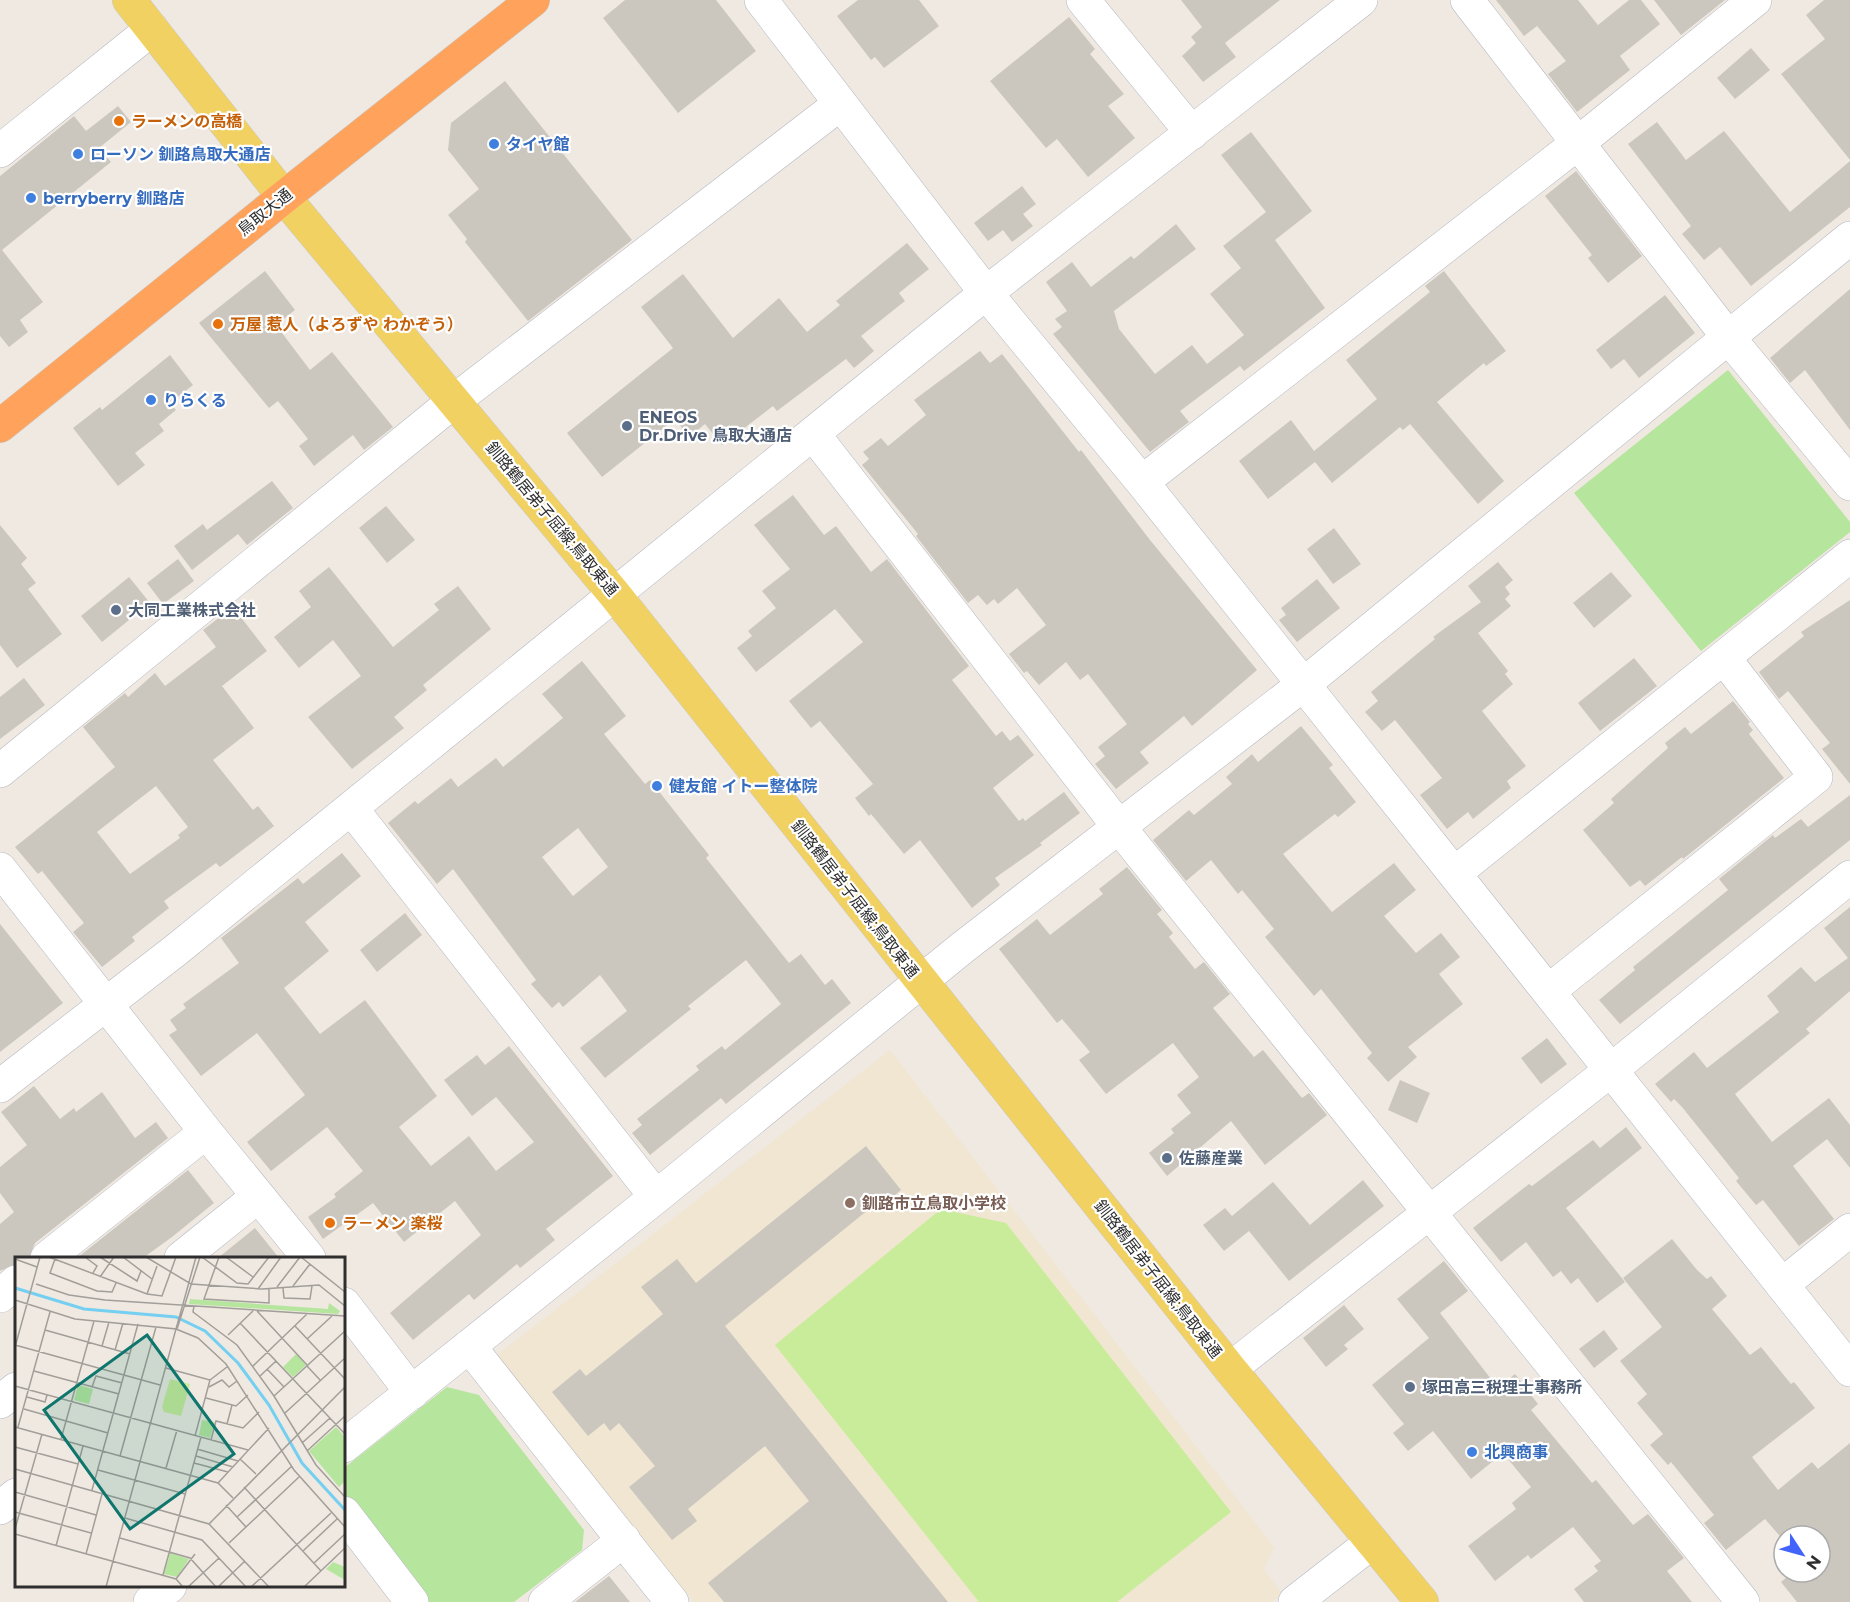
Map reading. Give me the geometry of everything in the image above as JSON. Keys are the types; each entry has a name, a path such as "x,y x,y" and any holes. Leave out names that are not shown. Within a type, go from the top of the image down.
{"highway":[{"name":"鳥取大通","path":"0,426 533,0"}],"main road":[{"name":"釧路鶴居弟子屈線;鳥取東通","path":"129,0 284,197 615,595 920,982 1230,1369 1371,1543 1422,1602"}],"street":[{"path":"761,0 986,293 1142,482 1550,990 1850,1370"},
{"path":"1083,0 1192,133"},
{"path":"0,1086 106,1006 814,435 986,293 1361,0"},
{"path":"1467,0 1728,337 1850,484"},
{"path":"1142,482 1578,142 1755,0"},
{"path":"0,151 152,29"},
{"path":"0,771 454,401 840,104"},
{"path":"345,1445 656,1197 920,982 1304,684 1850,238"},
{"path":"814,435 1119,826 1743,1602"},
{"path":"1455,873 1850,556"},
{"path":"1550,990 1815,777 1724,658"},
{"path":"351,808 656,1197"},
{"path":"0,869 257,1197 308,1257"},
{"path":"1230,1369 1611,1070 1850,877"},
{"path":"48,1257 206,1132"},
{"path":"182,1257 257,1197"},
{"path":"1782,1285 1850,1230"},
{"path":"0,1296 15,1283"},
{"path":"345,1305 411,1393"},
{"path":"469,1346 672,1602"},
{"path":"0,1402 15,1390"},
{"path":"0,1508 15,1496"},
{"path":"345,1514 412,1602"},
{"path":"545,1602 624,1540"},
{"path":"1295,1602 1371,1543"},
{"path":"150,1602 170,1587"}],"shaded area":[{"name":"釧路市立鳥取小学校","path":"890,1050 1274,1547 1264,1570 1282,1594 1272,1602 694,1602 496,1356"}],"green space":[{"path":"1728,370 1850,522 1850,532 1701,651 1574,493"},
{"path":"941,1209 1006,1223 1231,1512 1117,1602 979,1602 775,1345"},
{"path":"447,1387 479,1395 584,1530 582,1550 514,1602 428,1602 345,1495 345,1467"}],"building":[{"path":"625,0 716,0 756,51 678,113 603,18"},
{"path":"858,0 919,0 939,26 884,68 875,57 871,60 837,16"},
{"path":"1181,0 1280,0 1225,43 1236,57 1203,82 1182,56 1196,43 1191,37 1202,27"},
{"path":"1496,0 1578,0 1598,25 1629,0 1641,0 1660,24 1620,56 1630,70 1577,112 1548,74 1566,61 1537,26 1524,36"},
{"path":"1654,0 1725,0 1681,35"},
{"path":"1824,0 1850,0 1850,160 1781,74 1825,39 1806,15"},
{"path":"1069,17 1095,49 1090,54 1124,94 1108,106 1135,138 1088,177 1057,139 1046,148 990,81"},
{"path":"1751,48 1770,70 1735,99 1717,78"},
{"path":"505,81 632,240 528,321 465,242 467,239 448,215 479,189 448,150 451,123"},
{"path":"118,106 131,122 99,148 111,162 2,250 43,302 20,320 28,332 9,347 0,336 0,176 74,116 86,131"},
{"path":"1657,122 1686,160 1724,131 1790,212 1850,161 1850,207 1751,286 1720,247 1704,260 1682,234 1691,226 1628,144"},
{"path":"1251,132 1312,211 1275,240 1325,308 1244,371 1240,366 1180,411 1189,422 1150,452 1053,334 1062,327 1055,319 1067,311 1046,282 1072,262 1091,287 1131,256 1134,259 1176,224 1196,249 1114,311 1119,329 1155,374 1192,345 1207,364 1244,335 1210,294 1241,268 1223,246 1266,212 1221,155"},
{"path":"1576,171 1642,256 1608,283 1588,258 1592,255 1545,196"},
{"path":"1022,186 1036,204 1023,214 1033,226 1012,242 1003,230 988,241 974,223"},
{"path":"907,243 929,269 899,293 905,301 861,336 874,351 854,368 846,359 777,411 773,406 722,445 705,424 689,437 675,419 602,477 567,433 673,348 641,307 683,274 733,338 779,298 807,332 840,305 836,301"},
{"path":"265,271 295,310 276,325 310,370 332,352 393,427 364,450 353,435 314,466 299,446 308,439 278,401 269,408 199,323"},
{"path":"1444,271 1506,351 1486,366 1484,363 1437,402 1504,481 1478,504 1410,424 1403,430 1400,427 1332,483 1315,462 1268,499 1239,461 1291,420 1314,451 1377,399 1346,360 1430,292 1425,286"},
{"path":"1850,289 1850,430 1805,370 1790,383 1770,358"},
{"path":"1665,295 1695,333 1639,378 1624,359 1611,369 1596,350"},
{"path":"980,351 990,363 1002,354 1257,670 1192,726 1184,716 1140,752 1149,763 1116,789 1095,764 1105,756 1098,747 1127,724 1088,674 1080,680 1066,662 1039,685 1027,671 1024,673 1009,654 1046,625 1017,588 998,604 994,599 987,605 978,595 968,603 916,536 918,534 862,465 869,459 863,452 881,438 888,446 926,415 914,400"},
{"path":"170,355 193,385 170,403 176,410 159,424 164,431 135,453 145,465 118,486 73,428 100,407 102,410"},
{"path":"272,481 293,508 247,545 238,534 192,570 174,546 203,524 207,530"},
{"path":"793,495 824,535 836,526 871,572 887,559 969,666 952,680 996,736 1002,731 1010,741 1018,735 1034,755 993,788 1019,821 1023,818 1025,821 1064,792 1080,813 1040,843 1042,845 995,878 1000,885 972,908 920,840 904,854 871,814 869,816 855,798 873,784 820,721 811,728 789,701 863,642 835,609 756,672 737,648 752,636 748,631 776,608 762,591 790,569 754,525"},
{"path":"386,506 415,540 387,563 359,528"},
{"path":"0,525 27,558 21,564 36,583 28,589 62,634 17,668 0,645"},
{"path":"1334,528 1361,564 1333,584 1307,549"},
{"path":"178,559 194,581 163,604 147,583"},
{"path":"1498,562 1513,580 1505,587 1510,594 1505,599 1511,606 1478,633 1508,671 1505,674 1513,684 1482,711 1526,766 1507,781 1511,788 1473,819 1468,812 1447,829 1420,795 1442,778 1395,720 1382,731 1365,712 1378,701 1371,692 1435,639 1433,637 1481,602 1468,586"},
{"path":"329,567 393,647 439,610 434,604 458,586 491,629 423,685 427,690 394,717 404,728 352,769 308,717 361,676 333,640 299,668 274,637 311,607 299,591"},
{"path":"1611,572 1632,596 1594,628 1573,603"},
{"path":"129,577 150,603 102,642 81,616"},
{"path":"1317,579 1340,608 1297,642 1279,620 1286,615 1281,608"},
{"path":"1850,600 1850,784 1822,749 1830,743 1788,691 1779,699 1759,672 1804,636 1801,632"},
{"path":"233,607 267,651 222,686 254,728 213,760 253,810 258,806 274,826 220,867 216,863 164,901 169,908 132,937 135,941 102,967 73,932 84,923 42,871 38,874 15,847 115,767 83,727 125,693 128,697 155,673 165,686 216,647 203,630","holes":["156,786 188,827 178,835 180,838 130,874 97,832"]},
{"path":"1634,658 1657,686 1600,731 1578,703"},
{"path":"582,661 626,716 604,734 645,784 650,780 709,855 706,858 789,963 801,954 825,985 832,979 851,1003 726,1104 721,1098 650,1155 632,1133 642,1125 637,1119 699,1070 696,1066 722,1046 725,1050 781,1004 746,960 688,1006 691,1009 605,1078 580,1048 627,1011 600,975 563,1007 559,1002 552,1008 531,984 536,980 453,869 437,884 388,823 415,801 418,804 451,778 458,787 496,758 503,767 563,718 542,694","holes":["578,828 608,867 573,896 542,857"]},
{"path":"24,678 45,705 0,739 0,697"},
{"path":"1733,701 1750,722 1748,724 1753,730 1749,734 1784,778 1683,859 1682,857 1645,886 1640,880 1630,887 1583,830 1614,803 1611,799 1668,748 1665,743 1685,727 1691,734"},
{"path":"1301,726 1333,765 1329,768 1356,802 1338,817 1335,814 1283,854 1332,912 1394,863 1416,890 1384,916 1416,953 1441,933 1460,957 1439,974 1463,1004 1408,1047 1417,1057 1388,1082 1367,1058 1372,1053 1321,989 1314,996 1265,937 1274,929 1242,890 1238,894 1211,860 1186,881 1153,840 1189,810 1194,815 1232,784 1226,777 1252,754 1258,762"},
{"path":"1850,795 1850,840 1620,1024 1599,1000 1635,970 1633,967 1728,890 1719,879 1773,835 1775,838 1801,819 1808,827"},
{"path":"342,853 361,876 305,922 329,951 284,988 320,1034 365,1000 437,1096 399,1127 431,1166 469,1136 496,1171 534,1142 496,1097 472,1116 444,1080 477,1055 485,1065 509,1046 613,1176 546,1229 555,1240 520,1268 517,1264 474,1300 469,1294 413,1340 390,1313 481,1235 455,1201 404,1242 373,1203 323,1239 308,1217 336,1197 334,1194 363,1171 327,1127 271,1171 247,1142 305,1095 257,1033 201,1076 169,1035 177,1030 170,1020 186,1008 183,1004 239,963 221,938 298,878 303,884"},
{"path":"1127,867 1162,910 1157,914 1173,933 1169,937 1195,969 1204,962 1230,994 1213,1008 1254,1057 1263,1050 1302,1098 1309,1093 1327,1115 1265,1165 1231,1121 1167,1176 1149,1153 1174,1133 1171,1129 1191,1113 1177,1095 1199,1077 1173,1043 1106,1094 1079,1060 1090,1052 1062,1019 1057,1023 999,949 1037,919 1050,935 1103,894 1099,889"},
{"path":"1850,907 1850,991 1806,1029 1810,1033 1735,1094 1772,1142 1829,1098 1850,1125 1850,1168 1827,1139 1793,1166 1834,1219 1799,1246 1763,1200 1756,1205 1736,1181 1739,1178 1682,1107 1674,1099 1671,1102 1655,1084 1694,1052 1707,1068 1779,1012 1767,996 1801,967 1815,982 1848,958 1824,928"},
{"path":"405,913 422,935 377,972 360,950"},
{"path":"0,924 63,1003 0,1052"},
{"path":"1547,1038 1567,1064 1541,1084 1521,1058"},
{"path":"1400,1080 1430,1093 1417,1123 1388,1110"},
{"path":"34,1086 60,1119 74,1108 76,1112 102,1092 135,1138 156,1122 168,1138 35,1243 29,1257 15,1257 15,1264 0,1271 0,1224 14,1212 0,1193 0,1167 27,1145 1,1112"},
{"path":"1626,1127 1642,1148 1566,1208 1625,1282 1597,1303 1578,1278 1571,1284 1561,1271 1553,1277 1526,1242 1501,1262 1473,1228 1529,1184 1532,1186 1593,1140 1600,1148"},
{"path":"866,1146 901,1190 878,1209 874,1205 725,1326 948,1602 724,1602 708,1583 809,1501 765,1446 688,1509 697,1521 672,1540 629,1487 655,1466 619,1423 610,1431 604,1423 588,1436 552,1392 580,1369 586,1376 663,1314 641,1287 677,1259 696,1283"},
{"path":"188,1170 214,1203 144,1257 78,1257"},
{"path":"1363,1180 1384,1206 1289,1281 1249,1231 1224,1251 1203,1225 1225,1208 1232,1216 1273,1182 1310,1225"},
{"path":"255,1228 278,1257 219,1257"},
{"path":"1672,1239 1697,1270 1707,1279 1711,1276 1727,1296 1712,1309 1750,1355 1761,1347 1791,1384 1794,1382 1815,1408 1752,1457 1778,1490 1812,1462 1818,1469 1850,1443 1850,1602 1797,1602 1783,1584 1832,1584 1832,1524 1772,1524 1772,1527 1765,1519 1726,1550 1704,1523 1714,1515 1671,1462 1668,1465 1650,1445 1663,1434 1637,1403 1647,1394 1620,1361 1662,1327 1623,1278"},
{"path":"1444,1261 1468,1291 1440,1313 1498,1388 1515,1374 1538,1404 1531,1410 1592,1483 1596,1480 1633,1525 1648,1514 1684,1558 1667,1571 1692,1602 1584,1602 1574,1589 1598,1571 1594,1566 1601,1561 1573,1527 1531,1559 1528,1555 1495,1581 1468,1546 1516,1509 1512,1503 1531,1487 1503,1453 1471,1479 1433,1431 1408,1451 1393,1433 1404,1424 1372,1385 1429,1338 1397,1299"},
{"path":"1344,1305 1364,1329 1344,1345 1348,1349 1326,1367 1303,1338"},
{"path":"1604,1330 1618,1349 1594,1368 1579,1349"},
{"path":"609,1576 630,1602 575,1602"}],"place":[{"name":"ラーメンの高橋","path":"119,121"},
{"name":"タイヤ館","path":"494,144"},
{"name":"ローソン 釧路鳥取大通店","path":"78,154"},
{"name":"berryberry 釧路店","path":"31,198"},
{"name":"万屋 惹人（よろずや わかぞう）","path":"218,324"},
{"name":"りらくる","path":"151,400"},
{"name":"ENEOS Dr.Drive 鳥取大通店","path":"627,426"},
{"name":"大同工業株式会社","path":"116,610"},
{"name":"健友館 イトー整体院","path":"657,786"},
{"name":"佐藤産業","path":"1167,1158"},
{"name":"釧路市立鳥取小学校","path":"850,1203"},
{"name":"ラ－メン 楽桜","path":"330,1223"},
{"name":"塚田高三税理士事務所","path":"1410,1387"},
{"name":"北興商事","path":"1472,1452"}]}
